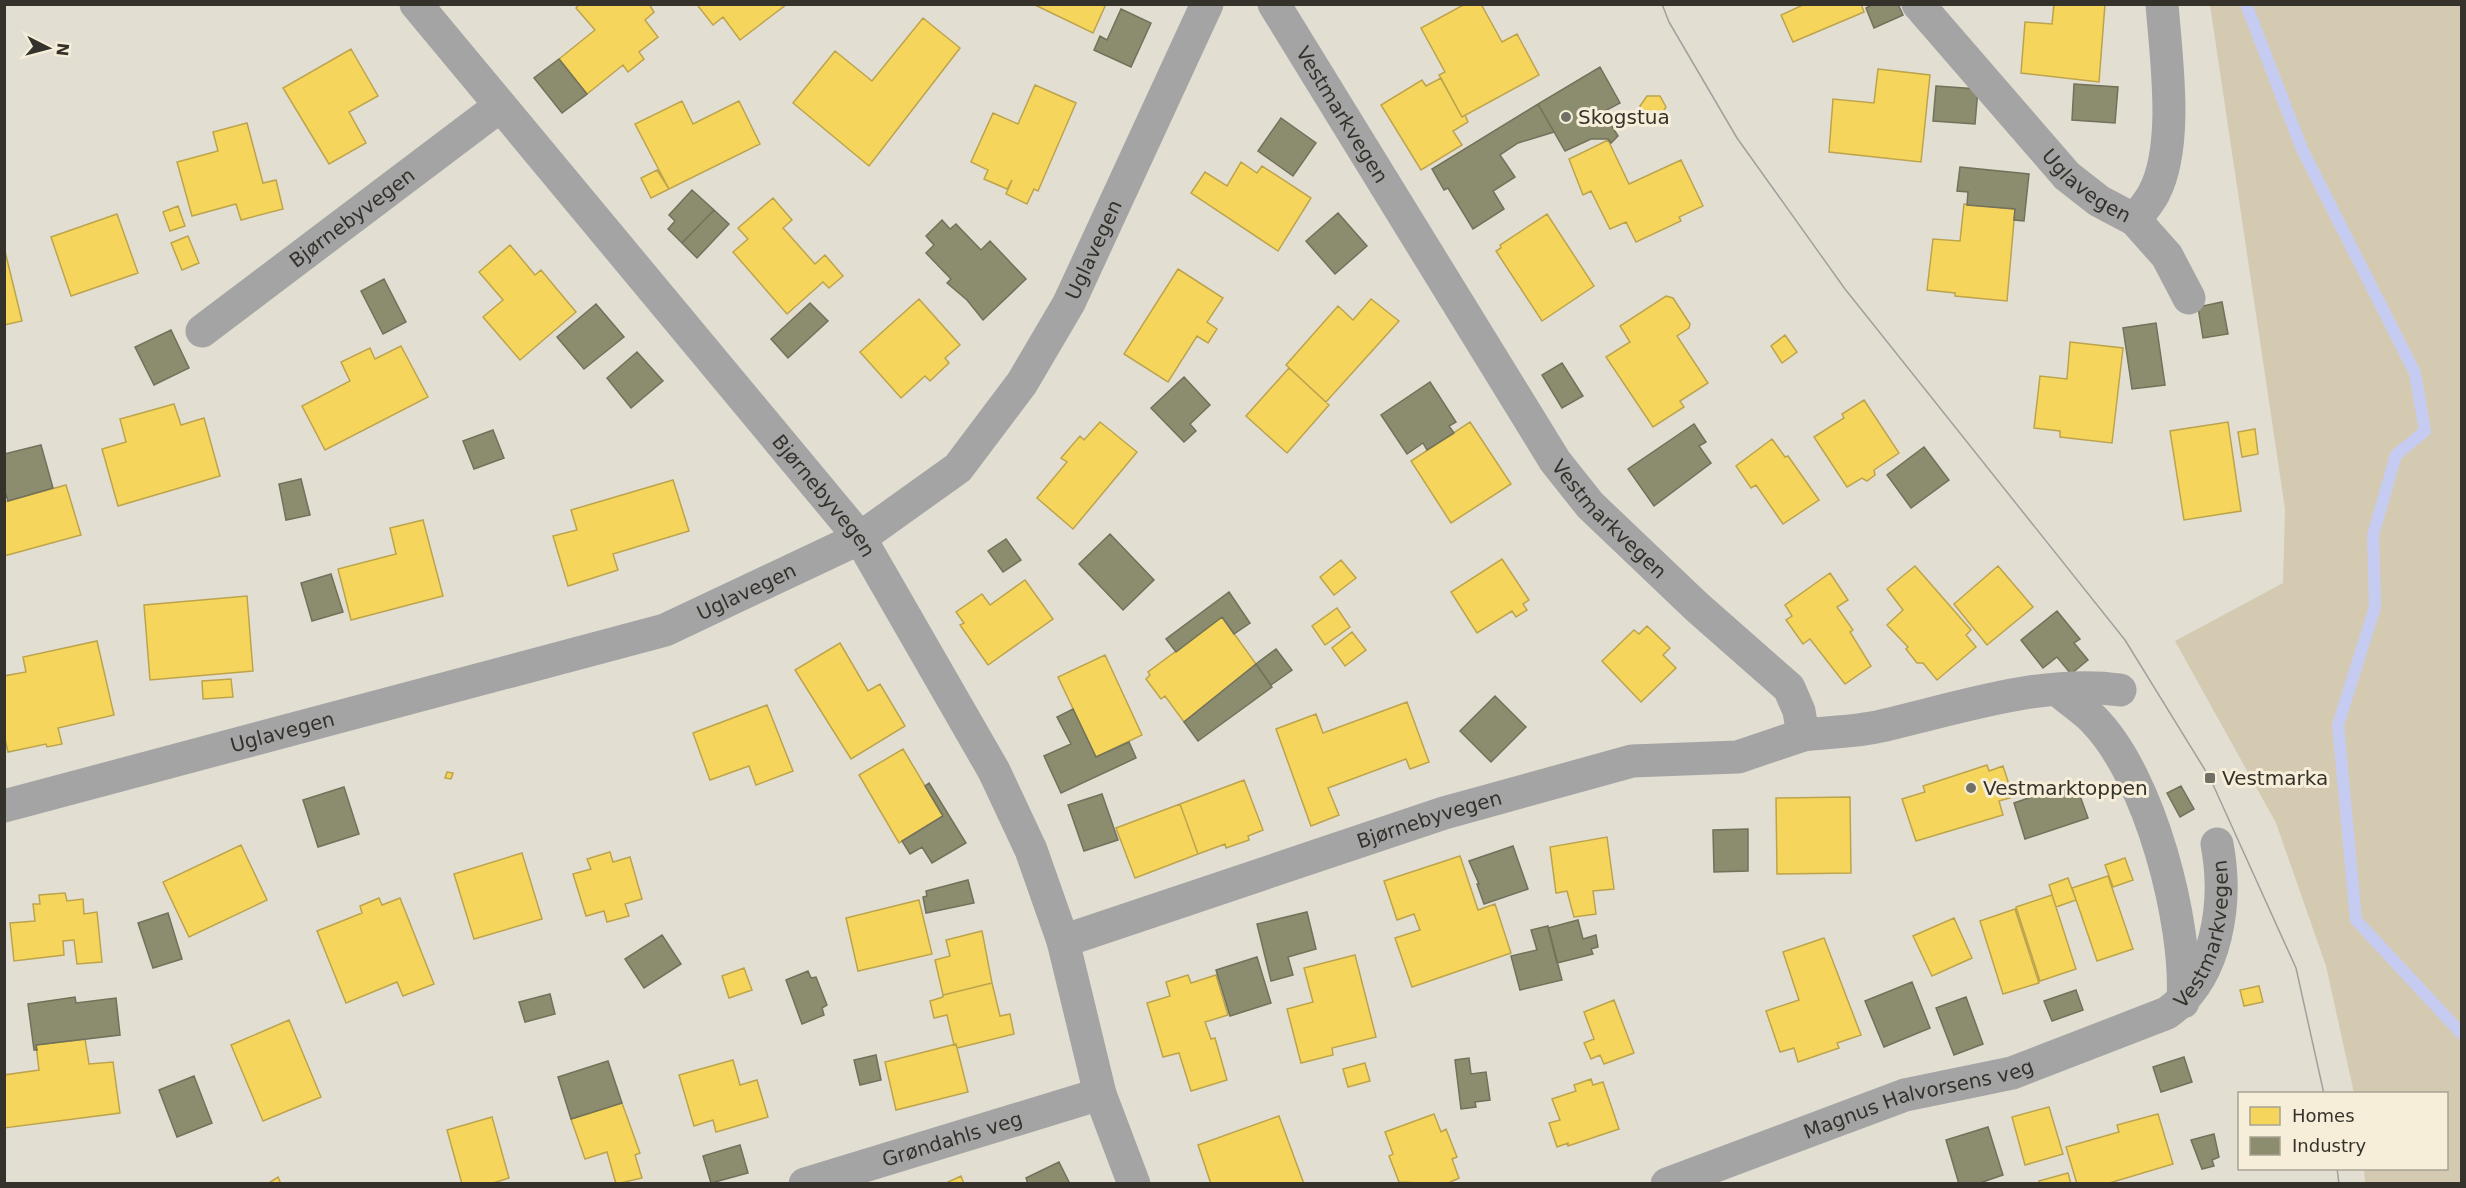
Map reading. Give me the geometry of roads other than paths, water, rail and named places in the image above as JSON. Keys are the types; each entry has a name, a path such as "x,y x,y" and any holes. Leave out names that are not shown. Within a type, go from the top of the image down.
{"street":[{"name":"Bjørnebyvegen","path":"416,4 860,538 994,771 1031,850 1063,941 1100,1094 1134,1184"},
{"name":"Uglavegen","path":"4,806 665,630 860,538 958,468 1022,383 1069,303 1207,4"},
{"name":"Vestmarkvegen","path":"1274,4 1555,461 1590,505 1697,607 1790,688 1799,711 1803,735"},
{"name":"Uglavegen","path":"1918,4 2067,176 2099,201 2135,220 2154,193 2165,160 2169,99 2162,4"},
{"name":"Bjørnebyvegen","path":"202,331 500,106"},
{"path":"2135,220 2167,256 2189,298"},
{"path":"1803,735 1878,727 1957,706 2058,690 2103,687 2120,690"},
{"path":"2058,690 2094,720 2124,762 2152,826 2177,909 2185,973 2175,1007"},
{"name":"Bjørnebyvegen","path":"1063,941 1455,810 1632,761 1738,757 1803,735"},
{"name":"Vestmarkvegen","path":"2175,1007 2207,966 2213,946 2218,922 2220,860 2217,844"},
{"name":"Magnus Halvorsens veg","path":"1667,1184 1905,1095 2012,1073 2175,1007"},
{"name":"Grøndahls veg","path":"805,1184 1100,1094"}],"waterway":[{"path":"2246,4 2302,149 2415,373 2425,431 2396,455 2373,535 2375,607 2338,725 2356,920 2462,1034"}],"tram line":[{"path":"1662,4 1669,22 1737,138 1845,289 2125,640 2210,778 2296,968 2324,1092"},
{"path":"2337,1170 2339,1184"}],"place":[{"name":"Skogstua","path":"1566,117"},
{"name":"Vestmarka","path":"2210,778"},
{"name":"Vestmarktoppen","path":"1971,788"}]}
